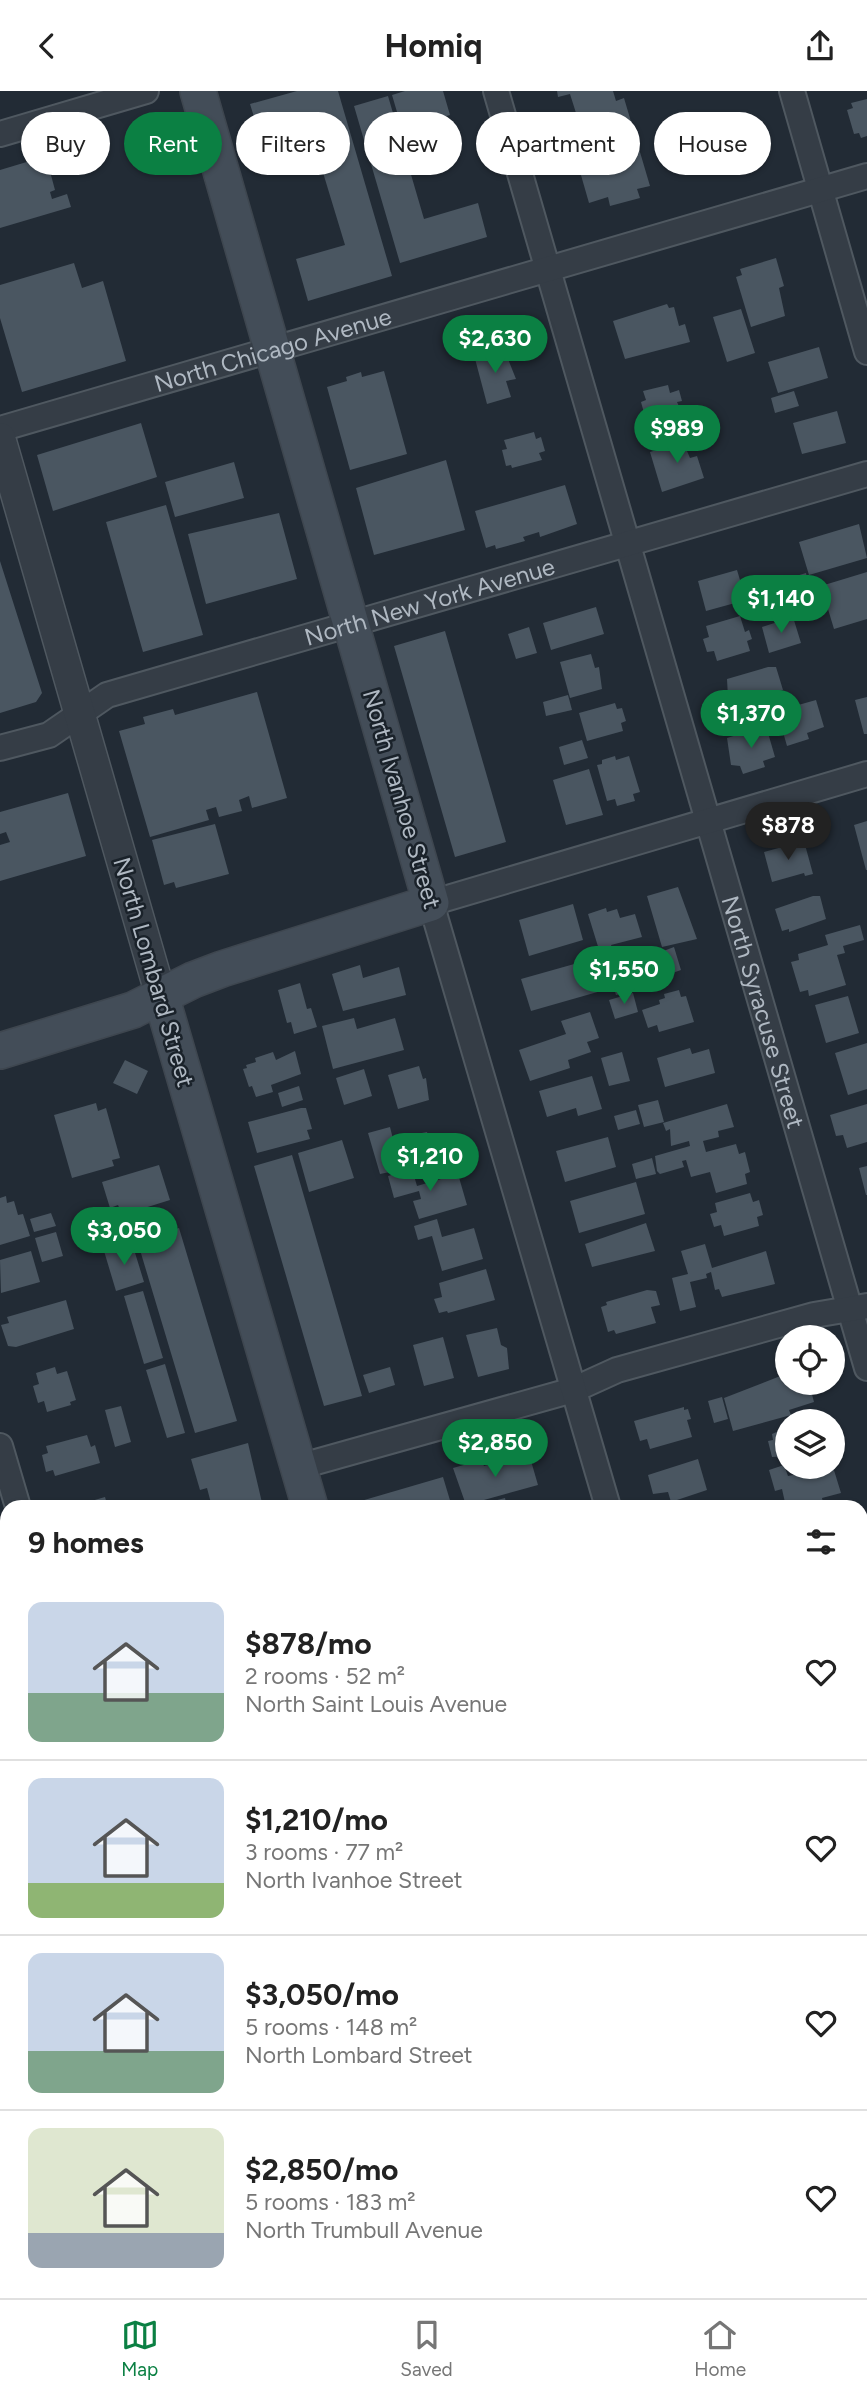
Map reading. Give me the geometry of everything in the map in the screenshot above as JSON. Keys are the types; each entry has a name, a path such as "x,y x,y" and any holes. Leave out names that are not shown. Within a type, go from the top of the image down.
{"main road":[{"name":"North Ivanhoe Street","path":"198,91 431,903"},
{"path":"0,1051 133,1010 222,969 431,903"},
{"name":"North Lombard Street","path":"161,996 308,1500"}],"street":[{"path":"0,134 146,91"},
{"name":"North Syracuse Street","path":"496,91 545,269 706,821 859,1308 867,1368"},
{"path":"792,91 867,352"},
{"name":"North Chicago Avenue","path":"0,429 867,176"},
{"name":"North Lombard Street","path":"0,438 161,996"},
{"name":"North New York Avenue","path":"0,748 49,735 107,695 867,474"},
{"path":"431,903 867,774"},
{"name":"North Ivanhoe Street","path":"431,903 606,1500"},
{"path":"298,1467 573,1389 617,1370 814,1315 859,1308"},
{"path":"0,1445 16,1500"}],"building":[{"path":"297,91 338,91 344,112 252,112 250,104"},
{"path":"405,91 443,91 449,112 397,112 392,95"},
{"path":"557,91 613,91 616,101 624,98 628,112 576,112 570,94 558,97"},
{"path":"388,96 393,112 364,112 364,140 354,106"},
{"path":"867,99 867,136 861,138 859,133 854,134 847,110 853,108 851,103"},
{"path":"350,132 392,276 308,301 296,259 345,245 324,175 350,175"},
{"path":"640,152 650,186 637,189 640,198 610,206 608,197 589,203 581,175 640,175"},
{"path":"21,164 21,175 51,175 55,190 50,192 52,199 67,194 71,207 0,228 0,170"},
{"path":"374,175 411,175 424,219 478,203 487,237 400,263"},
{"path":"776,258 784,286 779,288 785,316 751,327 736,277 742,275 740,269"},
{"path":"74,263 82,288 103,281 126,361 22,392 0,318 0,285"},
{"path":"667,304 669,308 674,307 679,326 685,324 690,342 625,359 613,321"},
{"path":"741,309 755,353 727,362 713,317"},
{"path":"819,347 828,378 778,393 768,362"},
{"path":"504,349 516,379 506,381 511,397 487,404 474,355"},
{"path":"384,371 407,454 350,470 327,387 347,381 346,377 361,372 362,377"},
{"path":"668,385 670,393 679,390 682,401 677,402 690,431 652,442 641,402 646,400 643,391"},
{"path":"794,391 799,406 775,413 771,398"},
{"path":"837,411 846,443 802,454 793,423"},
{"path":"141,423 157,477 53,511 37,455"},
{"path":"534,432 536,439 541,437 545,451 539,453 542,460 512,468 511,465 506,466 502,450 507,449 504,440"},
{"path":"700,437 703,447 687,451 690,458 697,456 704,478 662,492 650,452"},
{"path":"446,460 465,530 374,555 356,488"},
{"path":"234,462 244,498 175,517 165,482"},
{"path":"565,485 577,524 540,537 539,532 523,537 525,541 496,549 495,545 486,548 475,511"},
{"path":"166,505 203,635 143,652 106,522"},
{"path":"279,513 297,579 206,604 188,534"},
{"path":"859,524 867,558 809,575 799,542"},
{"path":"0,561 42,693 36,702 0,713"},
{"path":"737,570 746,600 706,611 698,581"},
{"path":"867,572 867,619 834,629 821,586"},
{"path":"806,573 808,583 787,589 783,580"},
{"path":"596,607 604,634 551,650 543,623"},
{"path":"740,616 745,632 749,630 752,639 747,641 750,651 717,661 714,651 707,652 703,639 709,637 706,626"},
{"path":"793,617 801,643 769,653 762,627"},
{"path":"529,627 537,653 516,659 508,634"},
{"path":"445,631 506,842 455,857 394,646"},
{"path":"591,654 595,668 599,667 602,689 570,698 560,662"},
{"path":"776,667 783,690 735,705 733,697 728,698 727,679"},
{"path":"257,692 287,798 252,808 249,796 239,800 242,811 219,817 216,807 206,810 209,820 150,837 119,731 145,724 143,717 173,709 175,715"},
{"path":"568,695 572,710 546,716 543,702"},
{"path":"867,697 867,734 864,734 855,700"},
{"path":"816,700 824,727 807,733 809,739 787,746 777,711"},
{"path":"615,703 617,709 622,708 626,721 621,723 623,731 587,741 579,713"},
{"path":"766,726 775,757 763,761 765,767 743,774 740,766 731,765 727,738"},
{"path":"582,740 588,758 564,765 559,747"},
{"path":"615,756 616,760 629,756 640,792 633,794 635,801 617,806 615,799 607,801 597,765 602,764 602,760"},
{"path":"589,769 603,815 566,825 553,780"},
{"path":"68,793 86,856 0,881 0,845 10,842 6,832 0,834 0,812"},
{"path":"867,821 867,870 866,870 854,825"},
{"path":"215,824 229,874 176,888 174,882 164,885 152,840"},
{"path":"804,841 813,874 805,876 804,873 772,882 764,852"},
{"path":"678,887 697,939 662,947 647,896"},
{"path":"820,896 826,919 789,932 789,929 782,931 775,909"},
{"path":"573,904 583,940 529,956 519,920"},
{"path":"606,908 607,912 617,909 620,918 635,914 642,937 611,945 613,950 600,953 588,914"},
{"path":"860,925 864,940 843,946 845,953 837,955 846,985 809,996 808,990 800,992 791,962 799,960 798,954 828,945 825,935"},
{"path":"674,947 681,970 661,977 653,955"},
{"path":"592,959 601,991 531,1011 521,979"},
{"path":"360,965 363,978 399,967 406,995 343,1011 332,974"},
{"path":"623,979 626,993 616,995 612,982"},
{"path":"300,983 307,1009 311,1008 317,1027 294,1034 291,1022 287,1023 278,990"},
{"path":"679,990 681,997 686,996 694,1022 659,1032 657,1025 648,1028 642,1010 660,1004 659,1000 665,998 664,994"},
{"path":"633,993 638,1012 615,1019 609,1000"},
{"path":"848,996 859,1033 826,1043 815,1005"},
{"path":"590,1012 599,1038 587,1042 591,1052 568,1060 570,1068 530,1081 519,1050 566,1034 561,1021"},
{"path":"354,1018 357,1029 395,1018 404,1050 333,1069 322,1026"},
{"path":"867,1043 867,1089 848,1095 835,1053"},
{"path":"690,1048 692,1054 709,1049 715,1073 665,1087 657,1058"},
{"path":"295,1051 301,1074 271,1085 273,1092 256,1097 252,1086 249,1087 243,1069 247,1068 246,1065 256,1062 255,1058 273,1052 276,1060"},
{"path":"622,1052 630,1081 609,1086 601,1058"},
{"path":"125,1060 148,1071 137,1094 113,1083"},
{"path":"419,1066 423,1079 426,1078 429,1100 398,1109 388,1075"},
{"path":"364,1069 372,1096 344,1105 336,1078"},
{"path":"592,1076 602,1109 578,1116 576,1108 547,1117 539,1091"},
{"path":"299,1086 303,1100 282,1107 278,1093"},
{"path":"658,1100 664,1122 644,1127 638,1105"},
{"path":"96,1103 98,1111 106,1108 120,1158 112,1160 114,1166 72,1178 54,1115"},
{"path":"727,1104 734,1127 718,1131 719,1137 703,1141 706,1152 736,1144 739,1154 745,1152 750,1172 745,1174 747,1184 716,1193 710,1172 691,1177 686,1160 682,1161 684,1167 660,1174 657,1171 655,1156 690,1146 689,1141 671,1146 670,1129 666,1131 663,1123"},
{"path":"867,1104 867,1142 847,1148 843,1135 836,1136 830,1115"},
{"path":"306,1108 312,1129 307,1130 310,1139 257,1153 248,1122"},
{"path":"636,1110 640,1124 618,1130 614,1116"},
{"path":"390,1127 394,1143 402,1141 401,1137 427,1132 433,1154 412,1162 414,1167 380,1174 368,1133"},
{"path":"608,1137 616,1167 565,1182 556,1151"},
{"path":"342,1140 354,1178 309,1192 298,1153"},
{"path":"292,1155 362,1396 324,1406 254,1166"},
{"path":"652,1158 656,1174 636,1179 632,1164"},
{"path":"159,1165 170,1200 122,1215 118,1205 110,1208 102,1182"},
{"path":"867,1166 867,1195 866,1195 859,1168"},
{"path":"412,1169 417,1186 458,1174 467,1205 419,1219 413,1201 421,1199 419,1191 394,1198 388,1176"},
{"path":"636,1182 645,1214 579,1233 570,1201"},
{"path":"750,1193 753,1202 759,1200 763,1215 757,1217 759,1226 724,1236 721,1225 714,1227 710,1214 717,1212 715,1203"},
{"path":"6,1196 7,1203 14,1201 18,1215 23,1214 30,1236 0,1245 0,1198"},
{"path":"51,1213 56,1226 34,1232 30,1219"},
{"path":"437,1219 442,1237 474,1228 483,1259 442,1271 432,1236 418,1240 414,1226"},
{"path":"646,1223 655,1251 592,1267 585,1244"},
{"path":"179,1228 237,1421 195,1433 137,1240"},
{"path":"56,1232 63,1256 42,1262 35,1238"},
{"path":"132,1243 144,1282 116,1291 104,1251"},
{"path":"705,1244 712,1268 766,1251 775,1284 722,1297 719,1289 715,1290 711,1272 706,1274 707,1278 690,1282 696,1307 680,1311 672,1278 688,1274 681,1251"},
{"path":"31,1251 40,1282 1,1293 0,1260"},
{"path":"486,1269 495,1300 439,1313 434,1299 442,1297 439,1283"},
{"path":"647,1290 656,1291 660,1305 651,1307 656,1323 616,1334 614,1330 608,1332 601,1307 607,1305 606,1302"},
{"path":"143,1291 163,1358 144,1364 124,1296"},
{"path":"66,1300 74,1329 16,1347 8,1346 1,1325 9,1323 7,1317"},
{"path":"497,1328 501,1345 507,1348 509,1369 478,1377 466,1335"},
{"path":"443,1337 454,1378 424,1386 413,1345"},
{"path":"165,1364 185,1433 167,1438 146,1370"},
{"path":"55,1367 57,1374 67,1371 76,1400 70,1402 71,1405 47,1412 44,1401 38,1403 33,1386 39,1384 36,1373"},
{"path":"390,1367 395,1385 369,1393 363,1375"},
{"path":"775,1378 775,1395 812,1395 814,1402 792,1409 775,1409 775,1419 733,1431 724,1398"},
{"path":"722,1397 728,1419 714,1423 708,1401"},
{"path":"121,1406 131,1442 115,1447 105,1410"},
{"path":"684,1407 684,1410 688,1409 691,1419 687,1420 692,1437 650,1449 647,1439 640,1441 634,1421"},
{"path":"775,1433 775,1457 772,1457 768,1441 773,1440 772,1434"},
{"path":"87,1435 91,1447 95,1445 100,1463 55,1476 53,1470 46,1472 42,1455 48,1453 46,1446"},
{"path":"248,1443 261,1500 210,1500 207,1488 200,1490 191,1459"},
{"path":"529,1454 538,1485 484,1500 464,1500 453,1468 481,1460 484,1466"},
{"path":"698,1459 707,1490 670,1500 668,1492 653,1494 648,1475"},
{"path":"775,1468 775,1479 837,1479 841,1493 822,1500 784,1500 782,1489 775,1491 769,1470"},
{"path":"443,1477 450,1500 364,1500"}]}
